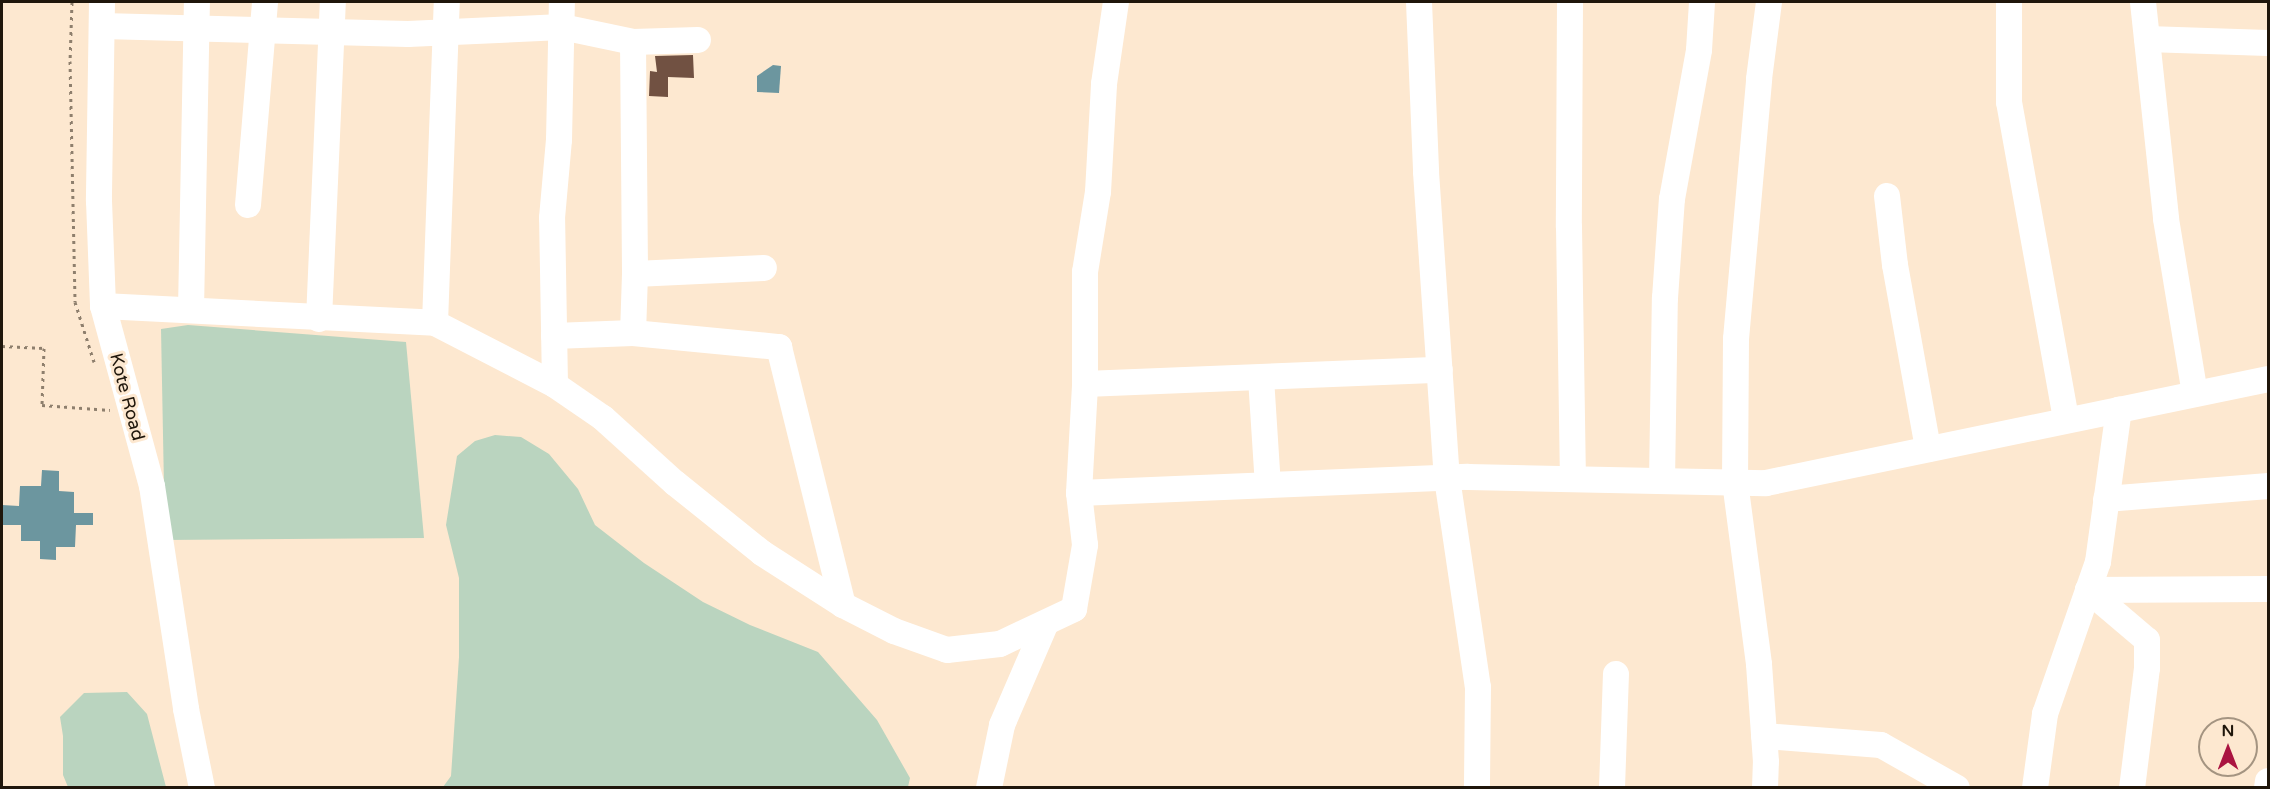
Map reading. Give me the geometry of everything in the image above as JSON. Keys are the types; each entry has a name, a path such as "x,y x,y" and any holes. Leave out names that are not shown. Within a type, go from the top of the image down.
{"street":[{"path":"191,310 197,2"},
{"path":"248,205 265,2"},
{"path":"319,318 333,2"},
{"path":"435,323 444,32 447,2"},
{"path":"555,385 552,218 559,140 562,2"},
{"path":"104,306 435,323 555,385 603,418 675,483 762,553 843,605 894,631 947,650 1000,644 1045,625 1074,609 1085,545 1079,493 1085,384 1085,272 1098,192 1104,84 1116,2"},
{"path":"1419,2 1426,172 1447,478 1478,687 1478,788"},
{"path":"1570,2 1569,227 1573,479"},
{"path":"1662,481 1665,298 1672,199 1699,50 1702,2"},
{"path":"1765,788 1759,664 1735,482 1736,339 1759,79 1769,2"},
{"path":"2009,2 2009,102 2066,420"},
{"path":"2143,2 2166,219 2195,394"},
{"path":"102,14 196,27 444,32 562,27 633,42 698,40"},
{"name":"Kote Road","path":"102,14 99,201 104,306 130,411 153,486 186,709 202,788"},
{"path":"2147,39 2268,43"},
{"path":"633,42 635,274 633,333"},
{"path":"1887,196 1895,265 1928,449"},
{"path":"635,274 764,268"},
{"path":"554,336 633,333 778,347 843,605"},
{"path":"1085,384 1440,370"},
{"path":"1261,378 1268,485"},
{"path":"1079,493 1447,478 1766,483 2268,379"},
{"path":"2035,788 2045,714 2098,562 2119,409"},
{"path":"2106,499 2268,486"},
{"path":"2088,590 2268,590"},
{"path":"2088,590 2146,640 2146,668 2132,788"},
{"path":"989,788 1002,724 1045,625"},
{"path":"1612,788 1616,674"},
{"path":"1764,736 1881,745 1957,788"},
{"path":"2267,788 2268,781"}],"path":[{"path":"2,346 44,348 42,405 130,411"}],"green space":[{"path":"188,325 406,342 424,538 165,540 161,329"},
{"path":"495,435 521,437 549,454 578,489 595,525 644,563 703,602 750,625 818,652 877,720 910,778 908,787 443,787 451,776 459,657 459,578 446,525 457,456 475,441"},
{"path":"127,692 147,714 166,787 68,787 63,775 63,736 60,717 84,693"}],"water":[{"path":"773,65 781,66 779,93 757,92 757,76"},
{"path":"42,470 59,471 59,491 74,492 74,513 93,513 93,525 76,525 75,547 56,547 56,560 40,559 40,541 21,541 21,525 2,525 2,505 19,506 20,486 41,486"}],"building":[{"path":"693,55 694,78 668,77 668,97 649,96 650,71 657,72 655,56"}]}
